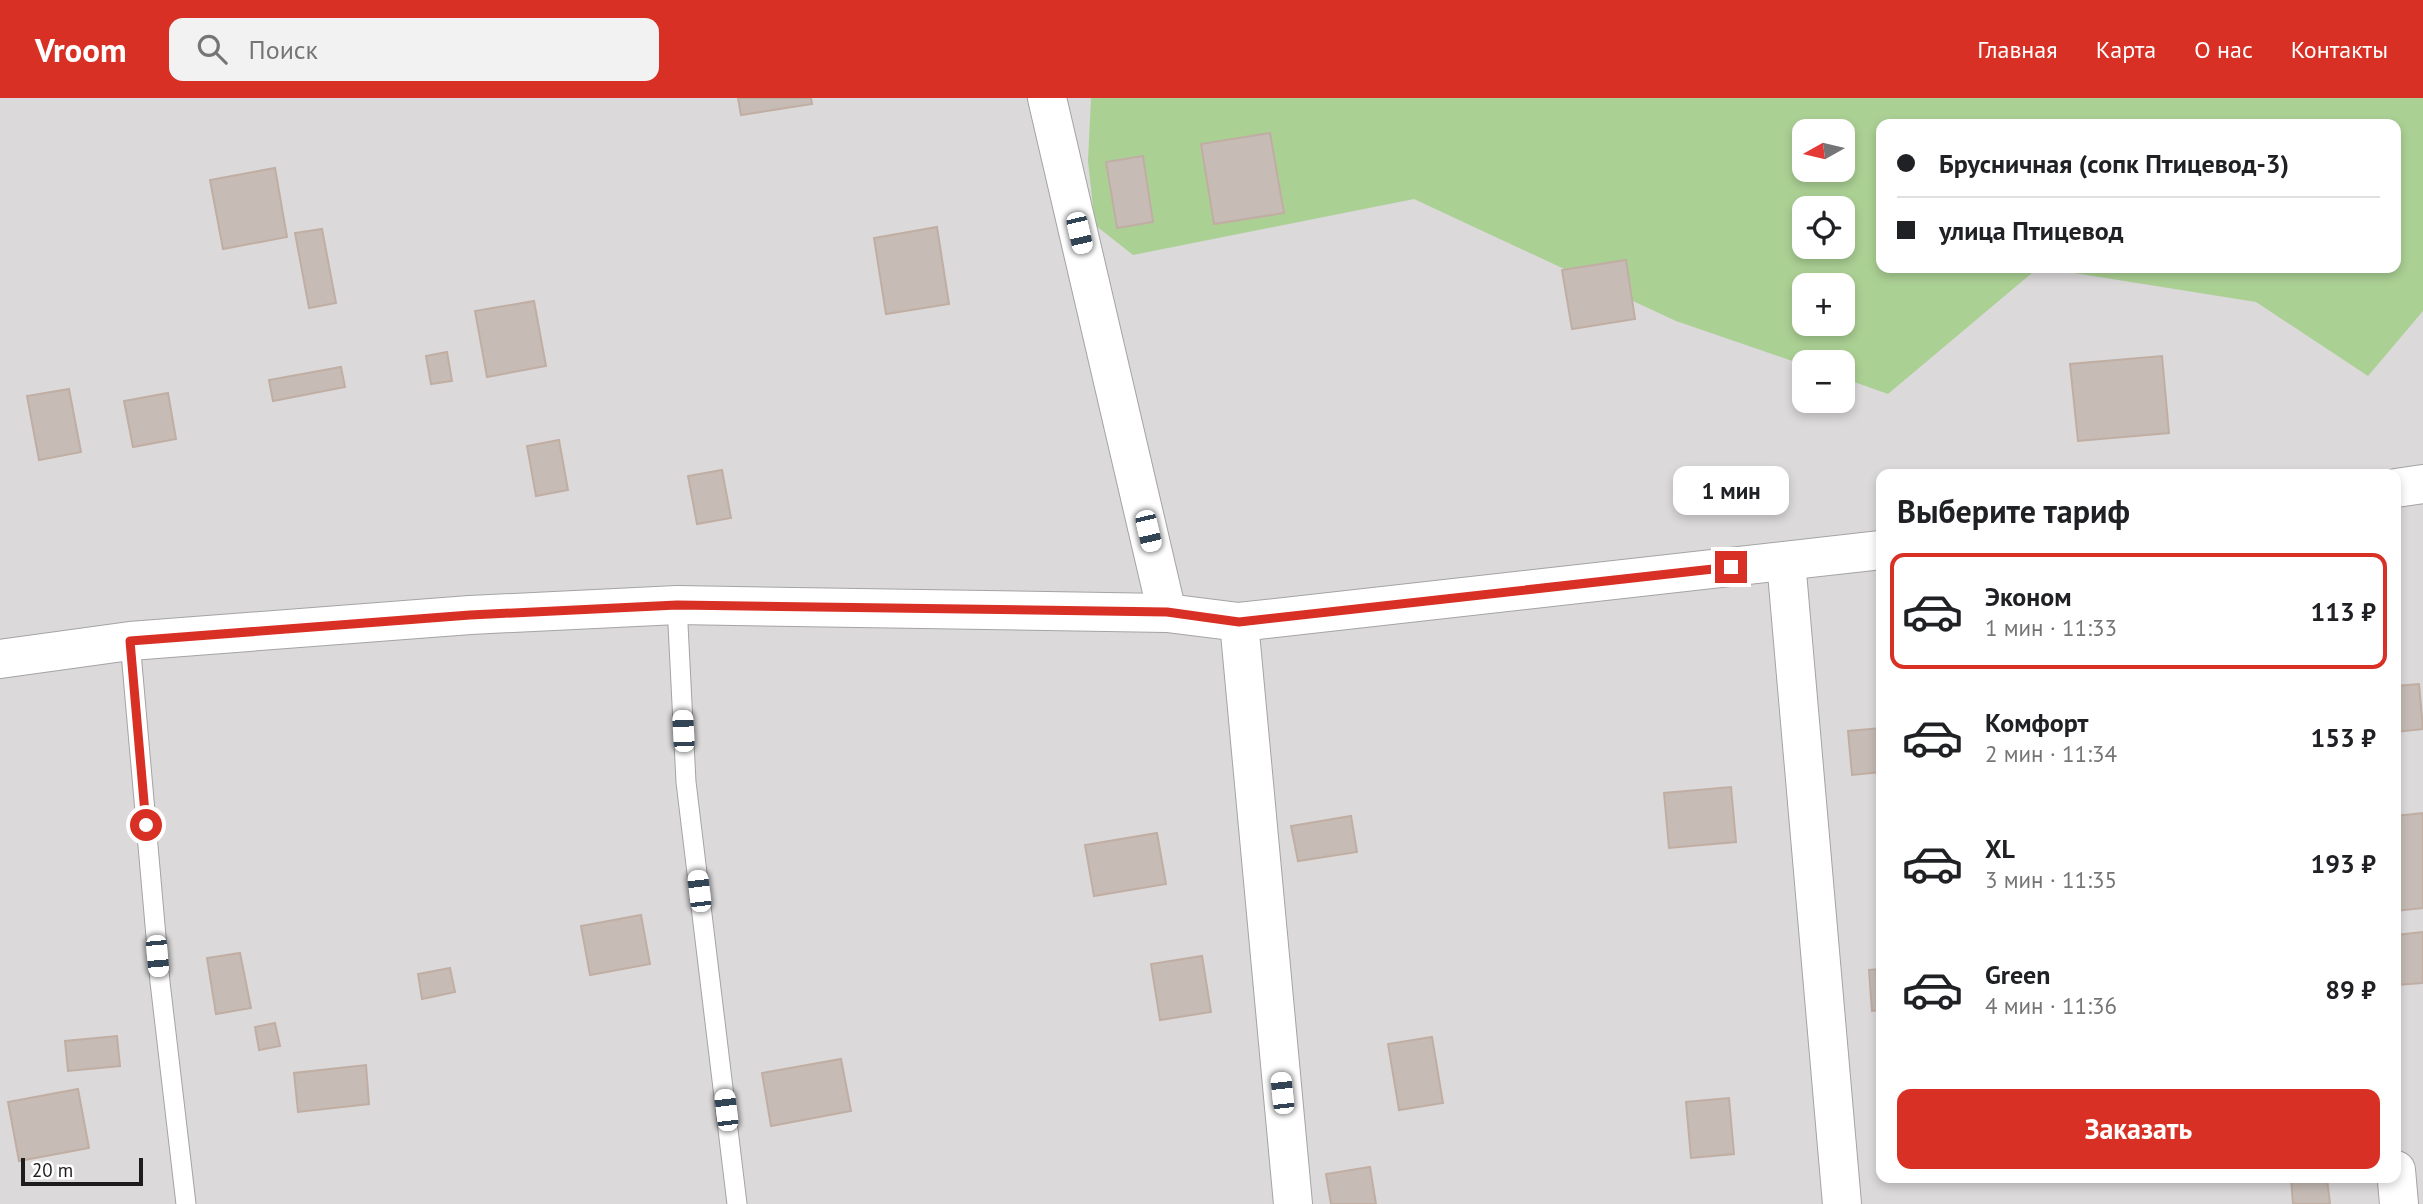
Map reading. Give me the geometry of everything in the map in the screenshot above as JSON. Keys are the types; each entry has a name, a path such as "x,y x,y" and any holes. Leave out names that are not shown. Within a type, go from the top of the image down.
{"street":[{"path":"1047,98 1167,612"},
{"path":"2401,487 2423,484"},
{"path":"0,659 130,641 470,615 677,605 1167,612 1239,622 1876,551"},
{"path":"1786,561 1842,1204"},
{"path":"1239,622 1244,703 1293,1204"},
{"path":"2397,1183 2399,1204"}],"lane":[{"path":"677,605 686,782 737,1204"},
{"path":"130,641 160,982 186,1204"}],"shaded area":[{"path":"0,98 2423,98 2423,1204 0,1204"}],"green space":[{"path":"1091,98 2423,98 2423,311 2368,376 2256,302 2074,273 2401,273 2401,119 1876,119 1876,273 2032,273 1888,394 1855,382 1855,350 1792,350 1792,361 1676,321 1414,199 1133,255 1095,225 1088,161"}],"building":[{"path":"738,98 811,98 812,104 741,115"},
{"path":"1270,133 1284,213 1214,224 1201,144"},
{"path":"1143,156 1153,222 1117,228 1106,162"},
{"path":"275,168 287,237 223,249 210,180"},
{"path":"937,227 949,304 886,314 874,238"},
{"path":"322,229 336,303 309,308 295,233"},
{"path":"1626,260 1635,319 1572,329 1562,270"},
{"path":"534,301 546,366 487,377 475,311"},
{"path":"447,352 452,381 431,384 426,356"},
{"path":"2162,356 2169,433 2078,441 2070,364"},
{"path":"341,367 345,387 273,401 269,380"},
{"path":"69,389 81,452 39,460 27,396"},
{"path":"168,393 176,439 133,447 124,401"},
{"path":"559,440 568,490 536,496 527,446"},
{"path":"722,470 731,518 697,524 688,476"},
{"path":"2419,684 2423,729 2401,731 2401,686"},
{"path":"1876,728 1876,773 1852,775 1848,731"},
{"path":"1731,787 1736,842 1669,848 1664,793"},
{"path":"2423,813 2423,908 2401,910 2401,815"},
{"path":"1351,816 1357,852 1298,861 1291,826"},
{"path":"1157,833 1166,884 1094,896 1085,845"},
{"path":"641,915 650,964 590,975 581,926"},
{"path":"2423,932 2423,983 2401,985 2401,934"},
{"path":"240,953 251,1008 216,1014 207,958"},
{"path":"1202,956 1211,1012 1160,1020 1151,964"},
{"path":"450,968 455,992 422,999 418,974"},
{"path":"1876,969 1876,1011 1872,1011 1869,970"},
{"path":"275,1023 280,1046 259,1050 255,1027"},
{"path":"117,1036 120,1066 68,1071 65,1041"},
{"path":"1432,1037 1443,1103 1399,1110 1388,1044"},
{"path":"841,1059 851,1111 771,1126 762,1073"},
{"path":"366,1065 369,1104 298,1112 294,1073"},
{"path":"78,1089 89,1148 19,1161 8,1102"},
{"path":"1729,1098 1734,1154 1691,1158 1686,1102"},
{"path":"1370,1167 1376,1204 1331,1204 1326,1174"},
{"path":"2291,1183 2328,1183 2330,1204 2293,1204"}],"route":[{"path":"146,825 130,641 470,615 677,605 1167,612 1239,622 1731,567"}]}
